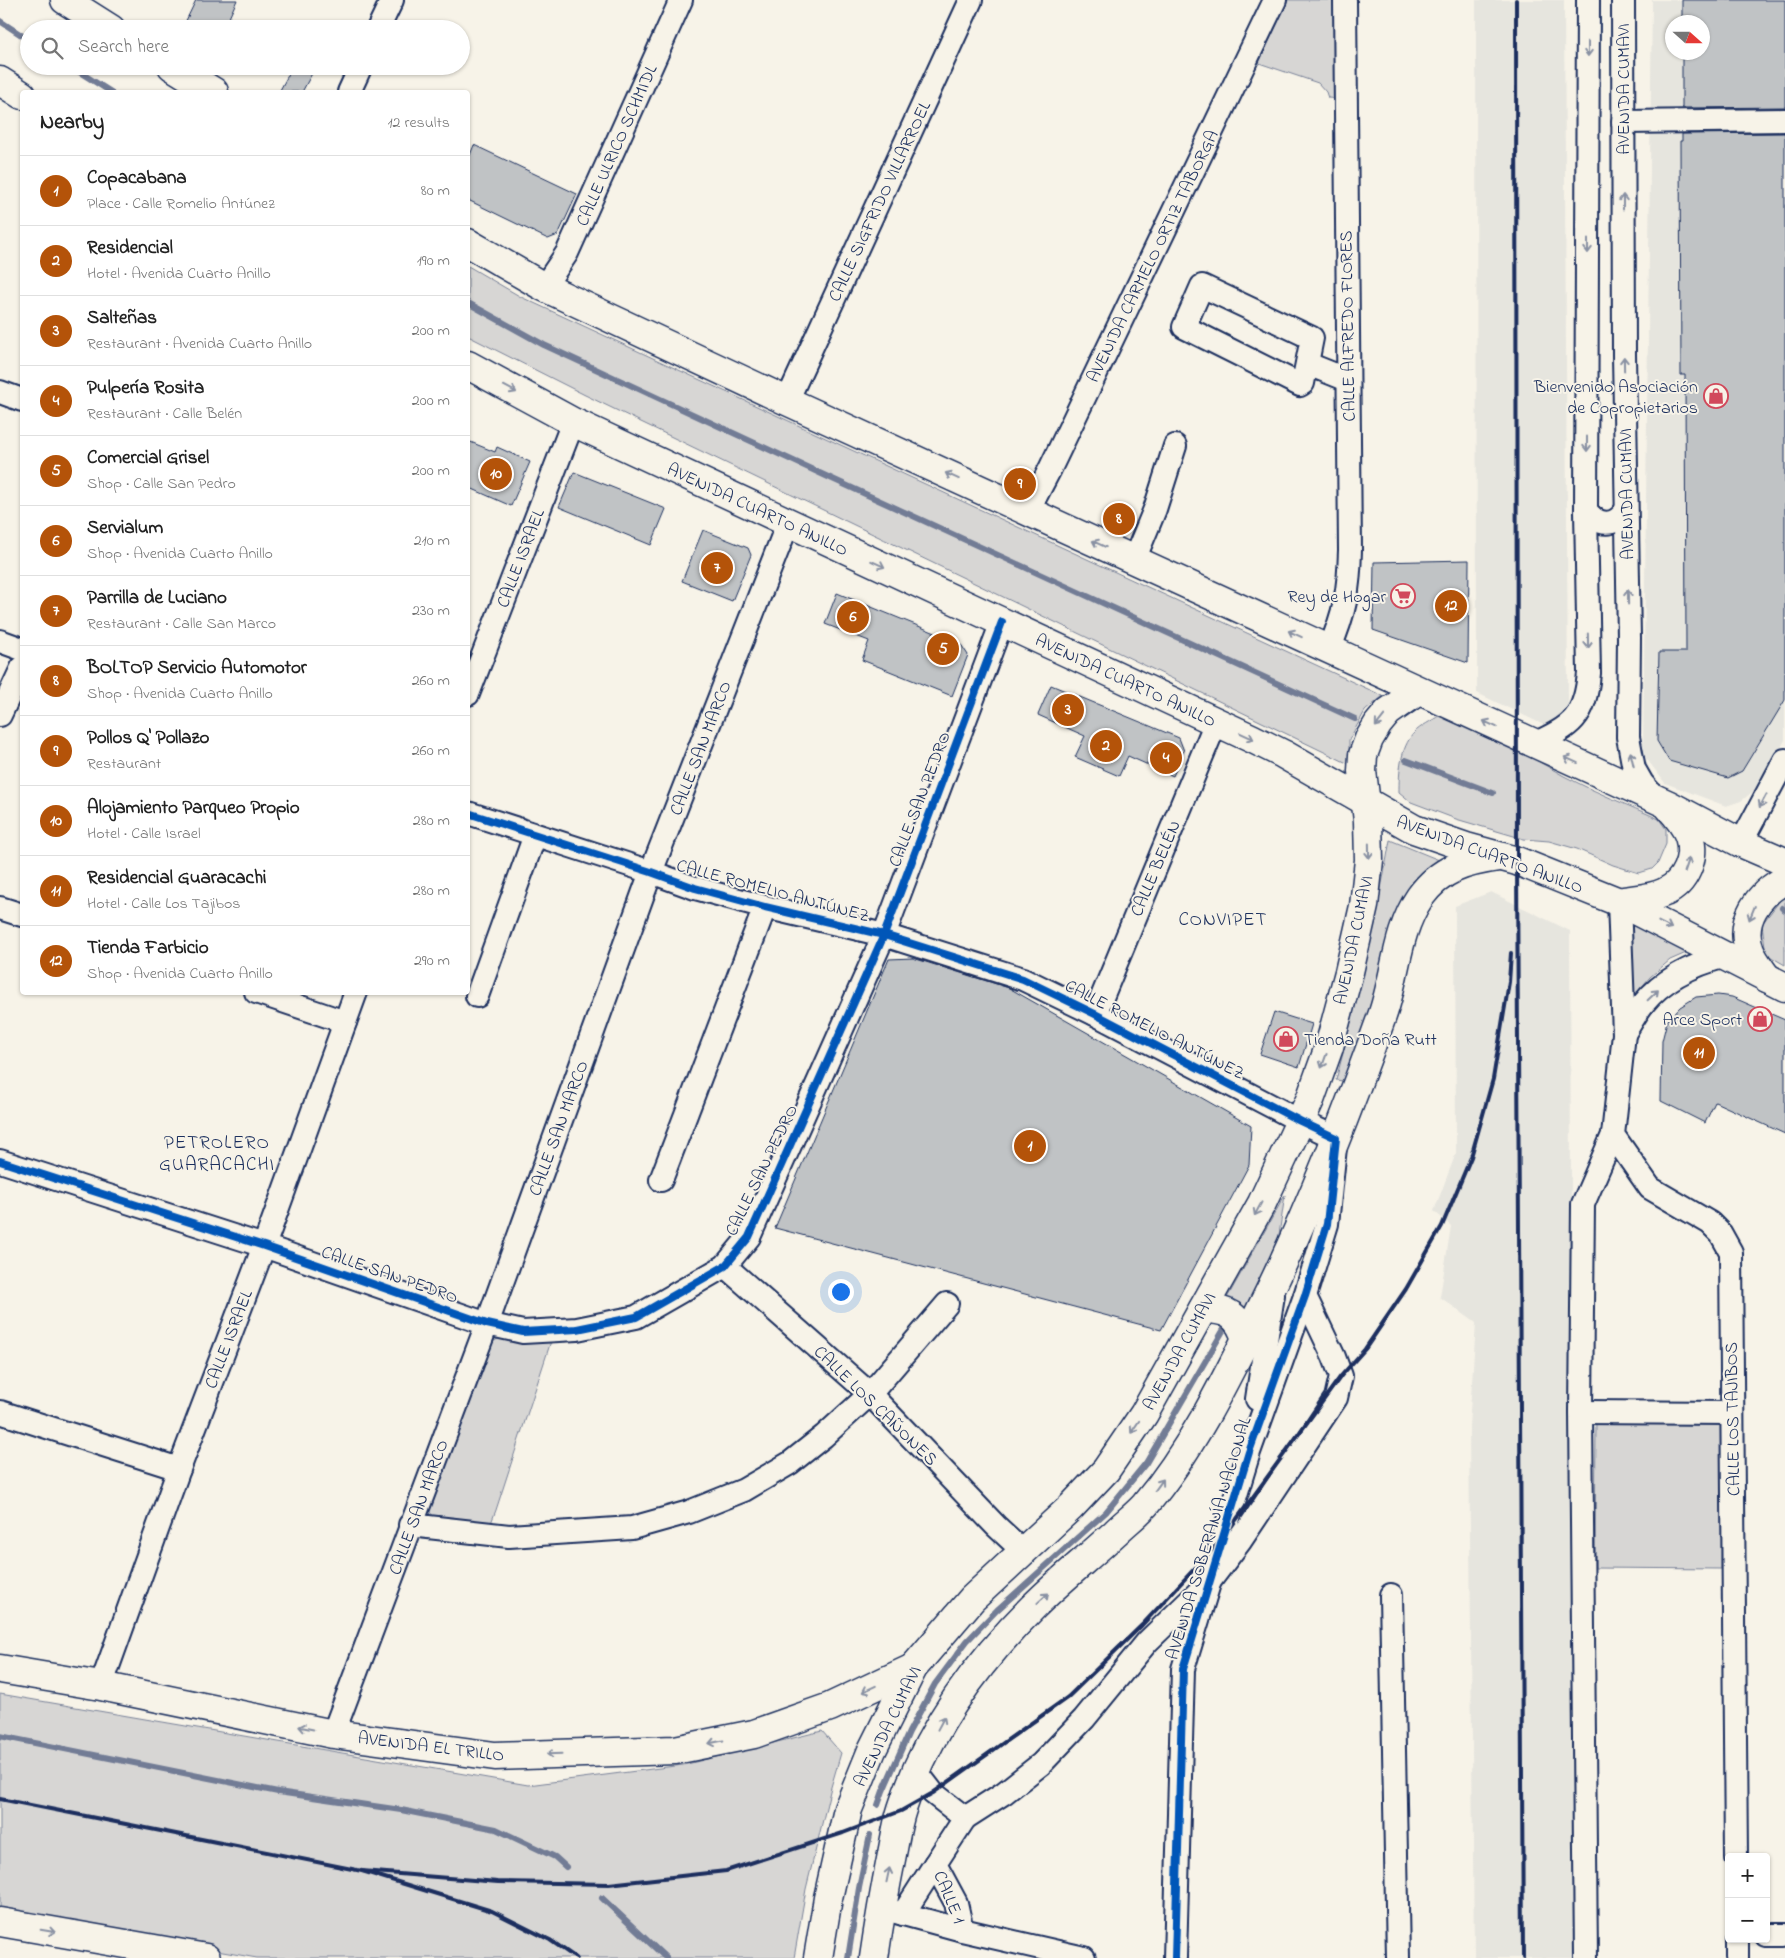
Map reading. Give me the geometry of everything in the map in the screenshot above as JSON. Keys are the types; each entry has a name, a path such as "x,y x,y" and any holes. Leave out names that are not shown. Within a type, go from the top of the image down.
{"main road":[{"path":"78,4 99,20"},
{"path":"187,75 211,90"},
{"path":"0,81 20,94"},
{"path":"470,244 544,287 787,401 1662,802 1783,863 1754,906 1748,922 1746,937 1755,962 1776,983"},
{"name":"AVENIDA CUARTO ANILLO","path":"470,366 573,422 1283,754 1414,830 1517,861 1619,902 1776,983"},
{"name":"AVENIDA CUMAVI","path":"818,1958 828,1898 848,1809 872,1750 913,1668 972,1599 1072,1507 1106,1470 1144,1414 1262,1203 1310,1100 1329,1047 1364,906 1369,860 1368,820 1362,771 1363,755 1369,739 1388,712 1418,691"},
{"path":"1619,902 1666,892 1682,879 1687,870 1690,858 1689,837 1678,818 1662,802"},
{"path":"874,1958 892,1911 901,1811 916,1771 949,1709 984,1661 1034,1606 1144,1506 1178,1458 1217,1396 1276,1280 1306,1215 1386,1004 1405,929 1412,910 1421,896 1446,871 1475,860 1499,856"},
{"path":"1203,1309 1218,1309 1232,1315 1241,1326 1246,1340"},
{"name":"AVENIDA EL TRILLO","path":"0,1669 101,1686 333,1734 495,1756 675,1750 754,1734 830,1707 913,1668"},
{"path":"0,1922 118,1951 206,1958"}],"street":[{"path":"382,20 392,0"},
{"name":"CALLE ULRICO SCHMIDL","path":"544,287 567,253 681,0"},
{"name":"CALLE SIGFRIDO VILLARROEL","path":"787,401 971,0"},
{"name":"AVENIDA CARMELO ORTIZ TABORGA","path":"1028,511 1055,460 1275,0"},
{"name":"CALLE ALFREDO FLORES","path":"1329,650 1341,620 1347,598 1349,574 1345,0"},
{"path":"1588,8 1592,10 1606,4 1619,10 1623,8"},
{"name":"AVENIDA CUMAVI","path":"1534,744 1568,726 1575,718 1585,698 1589,673 1586,510 1588,8"},
{"name":"AVENIDA CUMAVI","path":"1623,8 1626,510 1629,638 1628,737 1634,769 1642,783 1662,802"},
{"path":"349,90 356,75"},
{"path":"1623,122 1785,120"},
{"path":"1204,286 1312,338 1308,364 1303,383 1300,385 1186,329 1185,324 1201,287 1204,286"},
{"path":"1308,364 1348,380"},
{"path":"0,392 20,399"},
{"name":"CALLE ISRAEL","path":"470,689 573,422"},
{"path":"1134,560 1155,509 1175,446"},
{"path":"1586,510 1598,522 1606,523 1621,517 1626,510"},
{"name":"CALLE SAN MARCO","path":"333,1734 487,1324 651,872 788,523"},
{"name":"CALLE SAN PEDRO","path":"0,1161 264,1246 487,1324 522,1332 577,1329 636,1317 725,1266 749,1237 884,935 1002,622"},
{"path":"0,640 20,648"},
{"path":"0,715 20,672"},
{"name":"CALLE BELÉN","path":"1095,1014 1216,722"},
{"path":"1741,843 1785,760"},
{"name":"CALLE ROMELIO ANTÚNEZ","path":"470,814 695,888 765,907 884,935 1023,979 1336,1138"},
{"path":"476,996 535,835"},
{"path":"1586,1958 1581,1412 1583,1204 1613,1135 1624,1034 1619,902"},
{"path":"661,1180 765,907"},
{"path":"0,908 20,914"},
{"path":"1624,1034 1643,1004 1660,988 1691,968 1726,956"},
{"path":"265,995 345,1022"},
{"name":"CALLE ISRAEL","path":"101,1686 179,1469 264,1246 355,995"},
{"name":"CALLE LOS TAJIBOS","path":"1613,1135 1650,1188 1710,1223 1721,1234 1731,1252 1736,1853"},
{"name":"AVENIDA SOBERANÍA NACIONAL","path":"1175,1958 1183,1669 1248,1452 1305,1296 1327,1224 1336,1138"},
{"name":"CALLE LOS CAÑONES","path":"725,1266 870,1394 1022,1551"},
{"name":"AVENIDA SOBERANÍA NACIONAL","path":"1248,1452 1276,1280"},
{"path":"916,1771 933,1793 965,1818 1004,1793 1041,1764 1084,1720 1148,1642 1209,1582 1241,1540 1336,1398 1341,1376 1305,1296"},
{"path":"410,1525 509,1536 632,1528 689,1512 744,1490 790,1463 824,1436 870,1394 947,1304"},
{"path":"0,1412 179,1469"},
{"path":"1581,1412 1731,1414"},
{"path":"1391,1595 1398,1958"},
{"name":"CALLE 1","path":"965,1818 935,1864 956,1903 962,1930 1036,1952 1084,1958"},
{"path":"935,1864 892,1911 962,1930"},
{"path":"1770,1934 1785,1934"},
{"path":"1737,1943 1737,1958"}],"shaded area":[{"path":"1288,0 1339,0 1339,99 1328,98 1326,92 1318,83 1259,63"},
{"path":"1476,0 1564,0 1568,708 1546,726 1477,693"},
{"name":"Bienvenido Asociación de Copropietarios","path":"1652,0 1785,0 1785,740 1760,786 1741,801 1726,806 1665,783 1643,754"},
{"path":"470,267 521,297 1383,696 1365,711 1349,740 1349,764 585,395 470,337"},
{"path":"1440,715 1488,735 1575,782 1659,819 1666,829 1666,844 1658,863 1652,869 1639,873 1613,865 1577,849 1549,841 1524,839 1456,819 1411,802 1399,792 1403,753 1414,733"},
{"path":"1390,840 1444,862 1421,874 1407,896 1375,998 1343,1081 1336,1080 1366,961"},
{"path":"1491,892 1570,931 1574,1958 1474,1958 1469,1426 1476,1323 1440,1297 1451,1226 1434,1211 1456,1153 1455,906"},
{"path":"1785,894 1785,965 1766,954 1762,924"},
{"path":"1632,923 1693,950 1670,960 1650,977 1629,1002"},
{"path":"1285,1195 1275,1261 1251,1312 1227,1298"},
{"path":"502,1337 552,1338 496,1510 491,1523 435,1518 429,1511 492,1342"},
{"path":"1596,1419 1723,1420 1721,1569 1595,1568"},
{"path":"0,1694 528,1785 683,1765 822,1731 841,1753 806,1889 794,1958 257,1958 0,1913"}],"building":[{"path":"196,0 237,0 228,20 186,20"},
{"path":"1682,0 1785,0 1785,107 1682,108 1682,60 1710,60 1710,15 1682,15"},
{"path":"288,75 311,75 303,90 280,90"},
{"name":"Bienvenido Asociación de Copropietarios","path":"1785,133 1785,700 1742,771 1728,778 1669,761 1657,741 1659,652 1686,652 1685,375 1681,375 1680,141 1682,141 1682,134"},
{"path":"474,145 577,194 558,235 548,239 470,201 470,155"},
{"path":"470,442 495,452 497,447 530,462 511,506 470,488"},
{"path":"574,472 666,509 651,545 559,507"},
{"path":"703,530 748,548 751,555 732,601 682,581"},
{"path":"1469,560 1468,663 1373,630 1374,562"},
{"path":"837,593 960,643 968,655 952,696 862,660 869,641 825,624"},
{"path":"1051,685 1179,738 1184,751 1173,776 1128,756 1119,776 1075,757 1085,736 1038,715"},
{"path":"913,958 1009,988 1251,1126 1249,1165 1161,1330 775,1228 889,959"},
{"path":"1718,995 1732,997 1785,1020 1785,1134 1715,1102 1705,1123 1661,1101 1662,1041 1667,1021 1680,1007 1696,997"},
{"name":"Tienda Doña Rutt","path":"1274,1012 1312,1024 1299,1067 1260,1054"}],"waterway":[{"path":"0,21 20,34"},
{"path":"84,75 108,90"},
{"path":"470,304 544,345 1355,719"},
{"path":"1406,760 1493,793"},
{"path":"878,1805 909,1732 935,1684 967,1641 997,1610 1106,1512 1146,1463 1227,1324"},
{"path":"0,1736 278,1792 401,1810 496,1829 555,1857 566,1867"},
{"path":"848,1958 870,1835"},
{"path":"602,1898 666,1958"}],"railway":[{"path":"1516,0 1517,861 1523,1958"},
{"path":"362,1871 498,1882 609,1884 726,1871 843,1833 901,1811 933,1793 1068,1697 1142,1625 1223,1538 1341,1376 1365,1349 1406,1289 1442,1226 1471,1157 1493,1079 1509,982 1511,953"},
{"path":"0,1799 362,1871 492,1911 550,1940 576,1958"}],"cycle path":[{"path":"0,1161 264,1246 487,1324 523,1332 577,1329 636,1317 725,1266 749,1237 884,935 1002,622"},
{"path":"470,814 695,888 765,907 884,935 1023,979 1336,1138 1327,1224 1305,1296 1249,1452 1183,1669 1175,1958"}],"place":[{"name":"Bienvenido Asociación de Copropietarios","path":"1716,396"},
{"name":"Alojamiento Parqueo Propio","path":"496,474"},
{"name":"Pollos Q' Pollazo","path":"1020,484"},
{"name":"BOLTOP Servicio Automotor","path":"1119,519"},
{"name":"Parrilla de Luciano","path":"717,568"},
{"name":"Rey de Hogar","path":"1403,596"},
{"name":"Tienda Farbicio","path":"1451,606"},
{"name":"Servialum","path":"853,617"},
{"name":"Comercial Grisel","path":"943,649"},
{"name":"Salteñas","path":"1068,710"},
{"name":"Residencial","path":"1106,746"},
{"name":"Pulpería Rosita","path":"1166,758"},
{"name":"Arce Sport","path":"1760,1019"},
{"name":"Tienda Doña Rutt","path":"1286,1039"},
{"name":"Residencial Guaracachi","path":"1699,1053"},
{"name":"Copacabana","path":"1030,1146"}],"district":[{"name":"CONVIPET","path":"1223,918"},
{"name":"PETROLERO GUARACACHI","path":"217,1152"}]}
